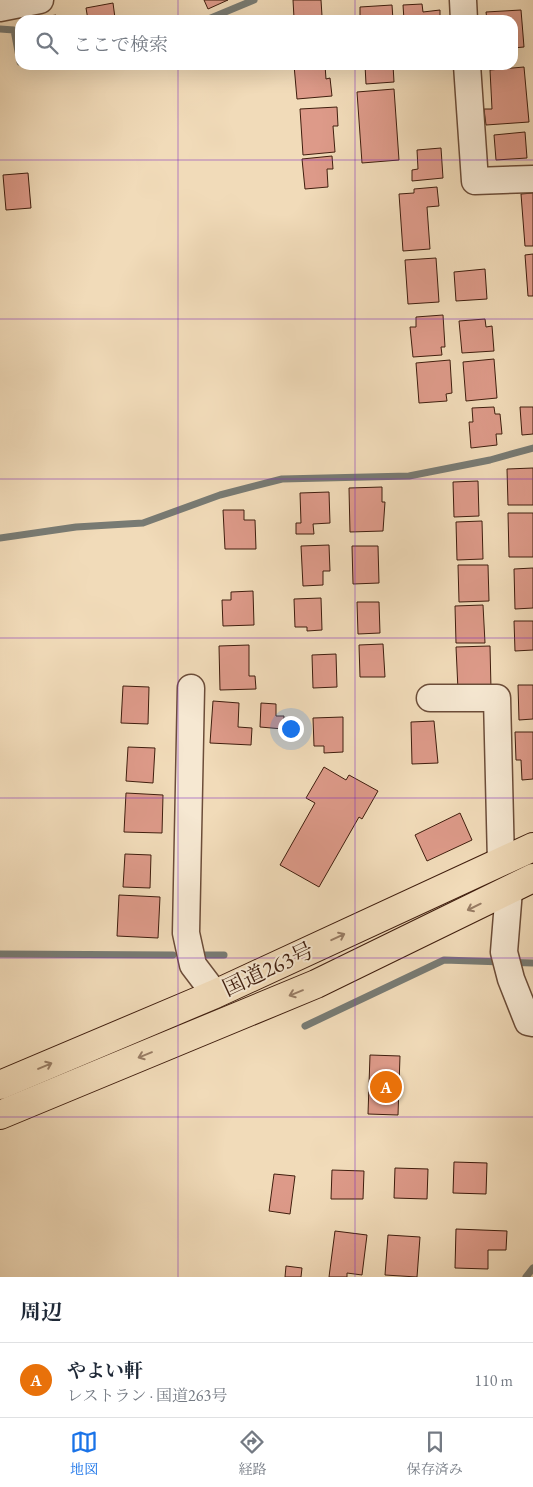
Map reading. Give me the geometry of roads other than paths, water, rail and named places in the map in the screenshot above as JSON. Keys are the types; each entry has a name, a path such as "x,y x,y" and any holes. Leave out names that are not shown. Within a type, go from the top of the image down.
{"highway":[{"name":"国道263号","path":"0,1085 215,994 533,847"},
{"name":"国道263号","path":"0,1114 316,984 533,878"}],"street":[{"path":"0,8 40,0"},
{"path":"463,0 464,15"},
{"path":"467,70 476,181 533,179"},
{"path":"191,688 186,933 193,965 215,994"},
{"path":"430,698 497,698 501,862"},
{"path":"509,890 504,952 511,978 528,1022 533,1023"}],"waterway":[{"path":"218,15 254,0"},
{"path":"0,29 14,30 15,35"},
{"path":"0,538 76,527 143,523 220,495 282,479 409,476 490,460 533,448"},
{"path":"0,954 173,955"},
{"path":"204,955 224,955"},
{"path":"305,1026 444,960 533,963"},
{"path":"526,1277 533,1268"}],"place":[{"name":"やよい軒","path":"386,1087"}]}
